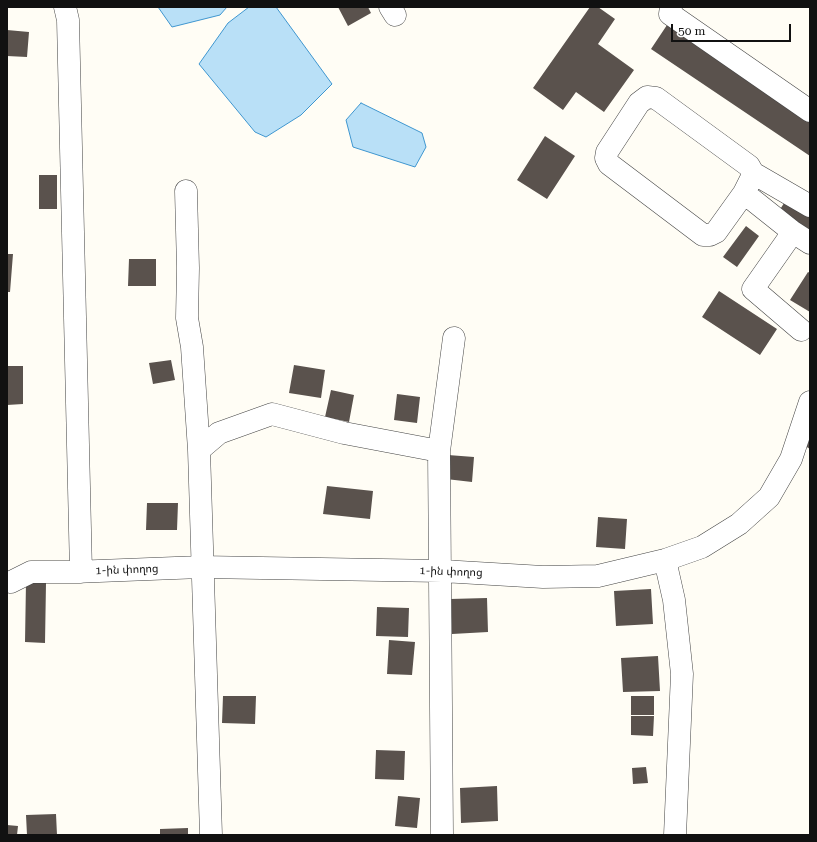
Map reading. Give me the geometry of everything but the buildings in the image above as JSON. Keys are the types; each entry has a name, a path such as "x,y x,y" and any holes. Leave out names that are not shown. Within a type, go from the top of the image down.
{"street":[{"path":"671,7 670,14 810,111"},
{"path":"67,14 82,572"},
{"path":"753,173 744,193 716,232 710,235 703,235 609,164 606,158 607,152 639,103 647,97 656,98 749,166 753,173 810,206"},
{"path":"186,191 188,268 187,318 192,347 199,450 201,567 210,835"},
{"path":"744,193 802,237 753,289 801,330"},
{"path":"442,835 442,571 439,451 454,338"},
{"name":"1-ին փողոց","path":"8,583 31,572 82,572 201,567 442,571 543,576 598,576 665,560 702,546 733,528 769,498 791,459 810,402"},
{"path":"199,450 219,433 272,414 344,433 439,451"},
{"path":"665,560 674,600 682,674 675,835"}],"water":[{"path":"158,7 227,7 220,15 172,27"},
{"path":"249,7 276,7 332,84 301,115 266,137 255,132 199,64 228,23"},
{"path":"361,103 422,133 426,147 415,167 353,147 346,120"}]}
